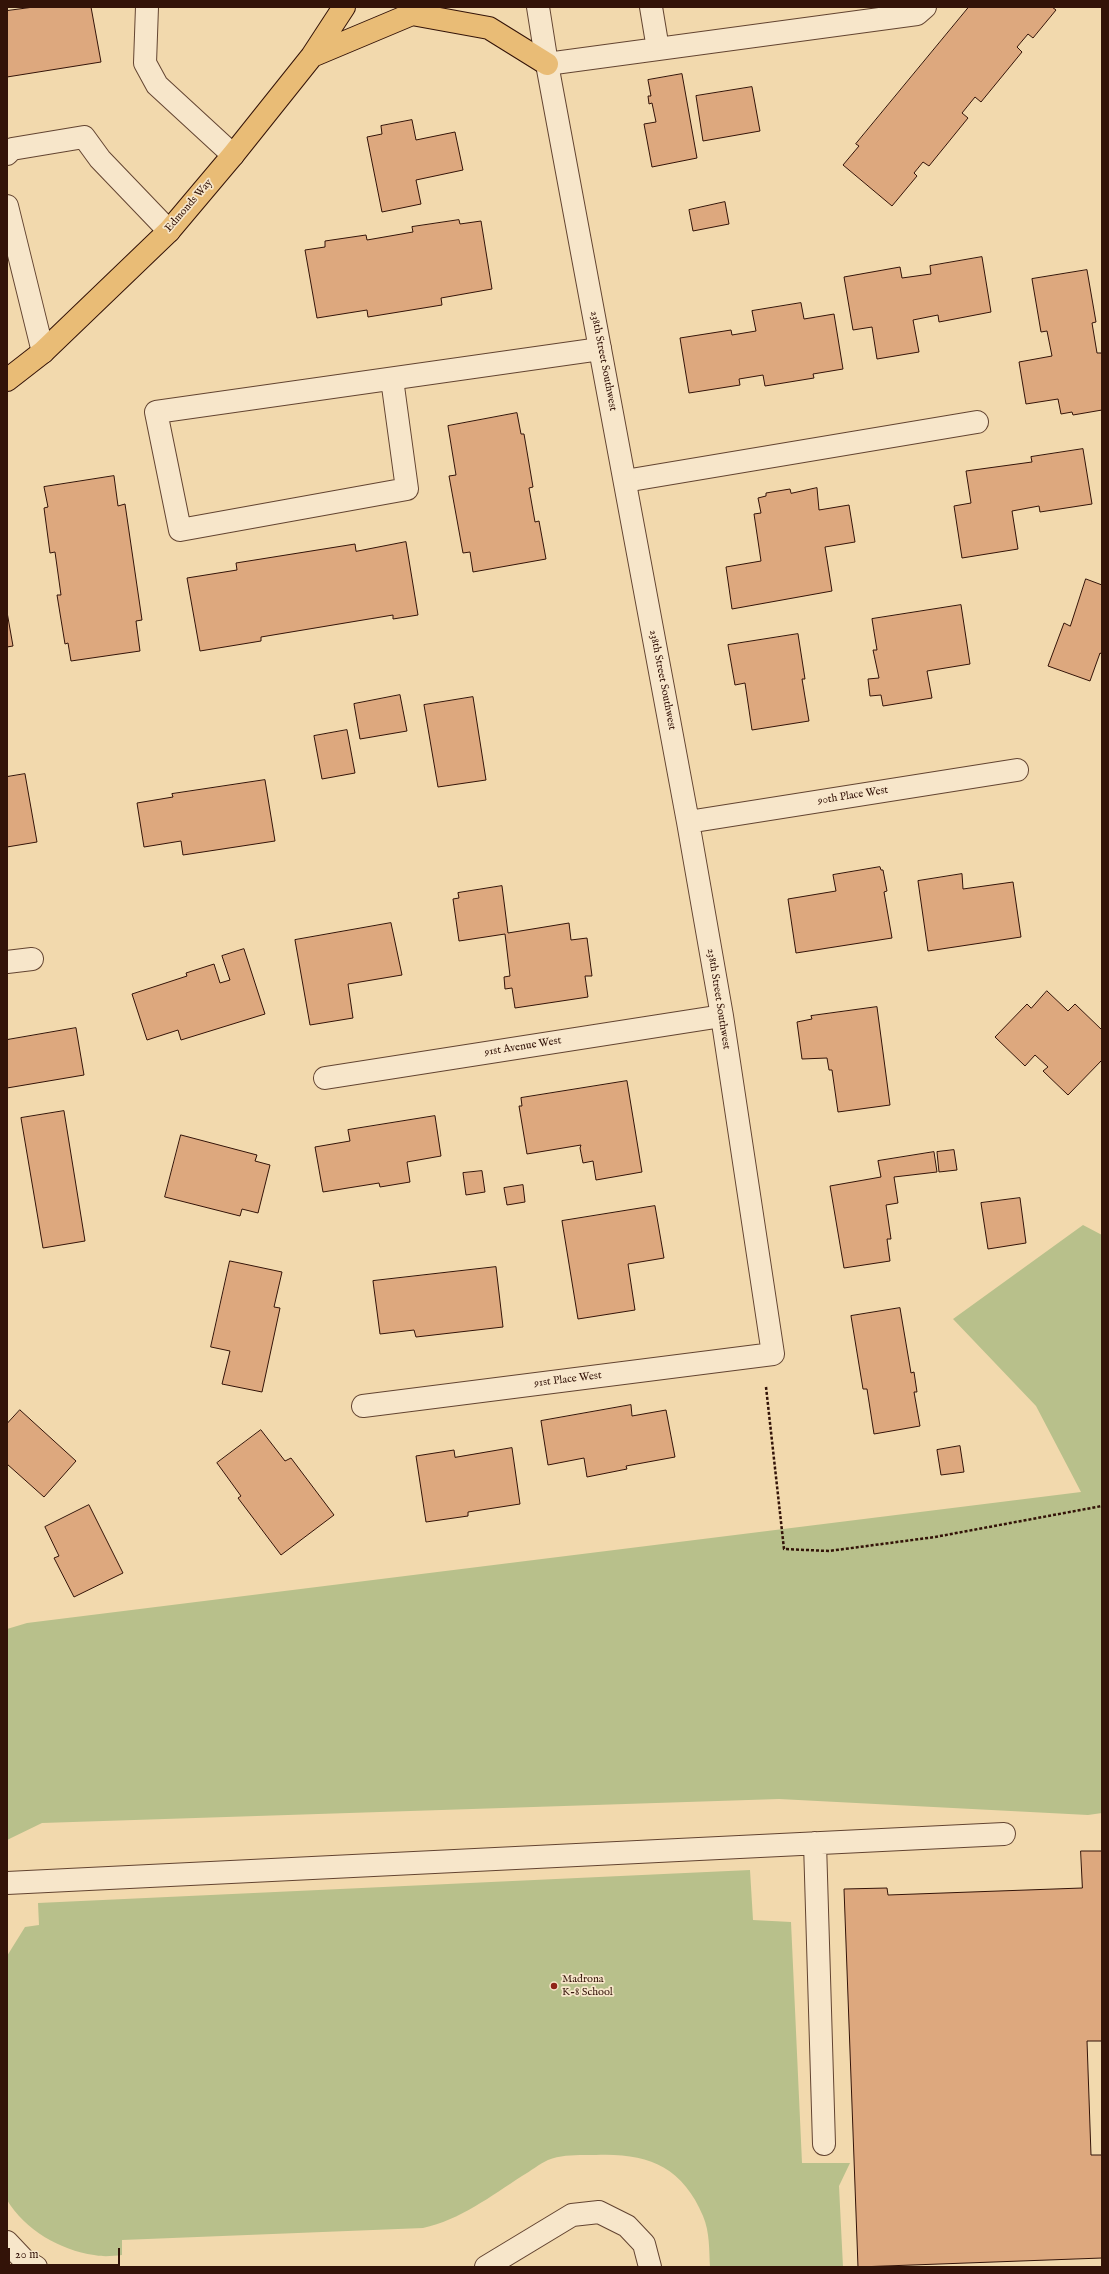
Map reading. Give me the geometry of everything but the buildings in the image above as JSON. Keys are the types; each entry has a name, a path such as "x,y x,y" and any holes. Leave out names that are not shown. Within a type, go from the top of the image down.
{"main road":[{"name":"Edmonds Way","path":"7,380 43,352 168,231 233,155 312,56 344,7"},
{"path":"312,56 412,14 490,28 547,64"}],"street":[{"path":"147,7 145,63 157,85 233,155"},
{"name":"238th Street Southwest","path":"538,7 547,64 688,822 722,1016 768,1355"},
{"path":"651,7 658,49"},
{"path":"547,64 917,14 925,7"},
{"path":"7,154 12,149 84,137 100,159 168,231"},
{"path":"7,206 43,352"},
{"path":"392,379 407,489 180,530 156,412 600,349"},
{"path":"625,481 977,422"},
{"name":"90th Place West","path":"688,822 1017,770"},
{"path":"7,962 32,959"},
{"name":"91st Avenue West","path":"325,1078 722,1016"},
{"name":"91st Place West","path":"363,1406 768,1355"},
{"path":"7,1883 1004,1834"},
{"path":"815,1843 824,2144"},
{"path":"486,2267 572,2215 599,2212 627,2226 644,2244 650,2267"},
{"path":"7,2242 24,2260 36,2267"}],"path":[{"path":"768,1355 784,1549 829,1551 935,1537 1102,1506"}],"green space":[{"path":"1083,1225 1102,1235 1102,1813 1088,1815 779,1799 42,1823 7,1840 7,1629 27,1623 1081,1492 1036,1406 953,1319"},
{"path":"750,1870 753,1920 791,1922 802,2163 850,2163 839,2186 843,2267 710,2267 707,2228 703,2216 685,2185 661,2166 647,2160 614,2155 572,2155 548,2160 475,2206 450,2219 423,2228 122,2240 122,2255 112,2256 97,2256 69,2249 44,2237 23,2221 7,2200 7,1956 25,1927 39,1925 38,1903"}],"place":[{"name":"Madrona K-8 School","path":"554,1986"}]}
